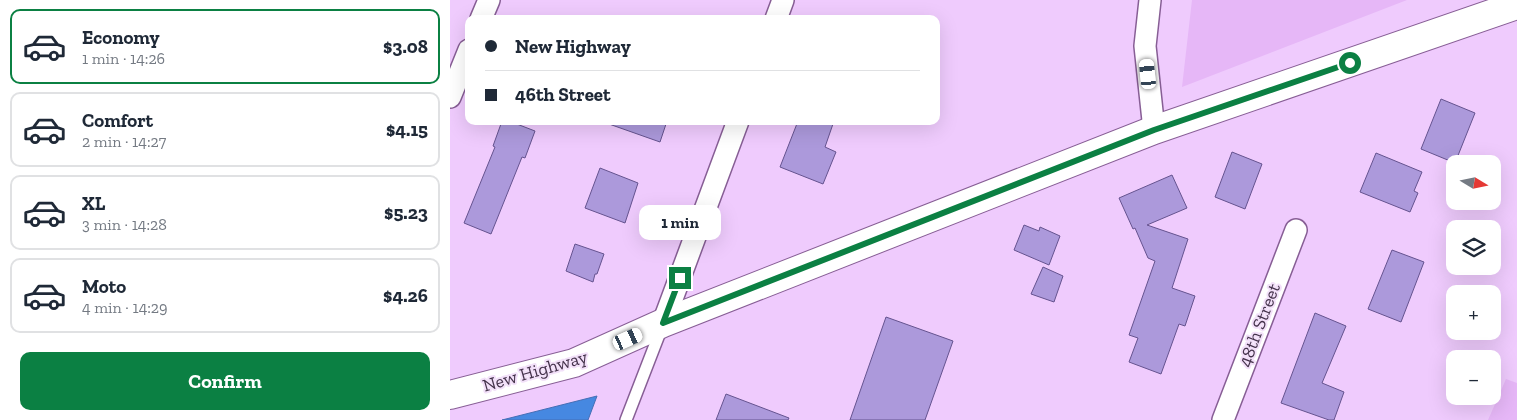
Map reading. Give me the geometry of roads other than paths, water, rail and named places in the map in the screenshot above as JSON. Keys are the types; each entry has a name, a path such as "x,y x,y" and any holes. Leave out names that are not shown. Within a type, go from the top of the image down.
{"main road":[{"name":"New Highway","path":"450,395 574,363 663,323 1154,130 1517,5"}],"street":[{"path":"483,15 489,0"},
{"path":"777,15 783,0"},
{"path":"1150,0 1145,46 1154,130"},
{"path":"450,97 465,60"},
{"path":"663,323 737,125"},
{"name":"48th Street","path":"1222,420 1296,230"}],"lane":[{"path":"626,420 663,323"}],"water":[{"path":"597,396 588,420 502,420"}]}
